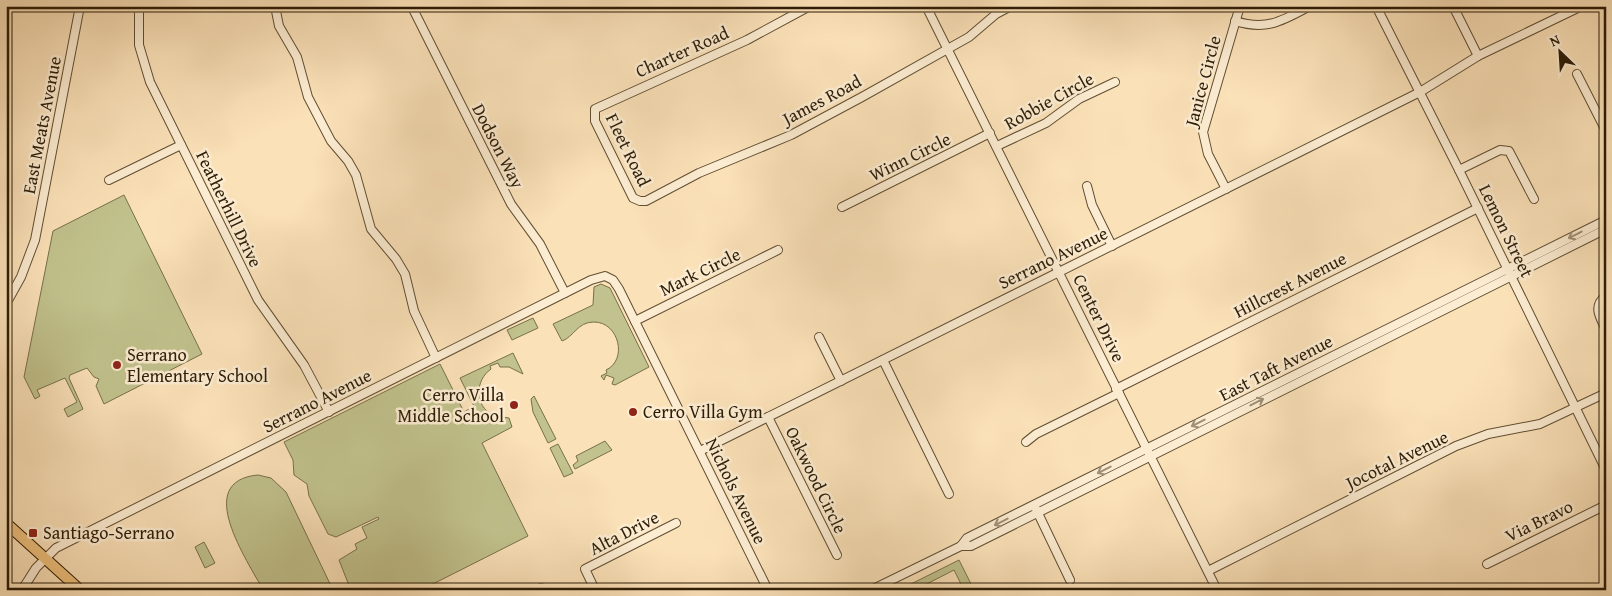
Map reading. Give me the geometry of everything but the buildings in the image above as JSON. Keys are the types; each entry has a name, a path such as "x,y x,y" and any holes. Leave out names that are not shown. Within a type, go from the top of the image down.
{"main road":[{"path":"6,523 80,590"}],"street":[{"name":"East Meats Avenue","path":"6,304 21,277 35,240 80,6"},
{"name":"Featherhill Drive","path":"139,6 138,33 144,66 258,300 304,365 329,412"},
{"path":"275,6 279,26 297,57 308,97 331,141 348,160 356,174 371,229 396,259 405,274 414,311 436,358"},
{"name":"Charter Road","path":"594,111 601,105 747,40 810,6"},
{"name":"Center Drive","path":"926,6 1217,590"},
{"name":"James Road","path":"637,201 646,201 699,173 791,135 969,37 996,14 1011,6"},
{"name":"Janice Circle","path":"1226,189 1208,154 1203,132 1240,6"},
{"path":"1235,21 1263,26 1278,22 1310,6"},
{"name":"Lemon Street","path":"1376,6 1478,208 1606,470"},
{"path":"1453,6 1478,56"},
{"name":"Dodson Way","path":"412,7 510,204 540,244 565,293"},
{"name":"Serrano Avenue","path":"700,451 1420,92 1478,56 1580,7"},
{"path":"1577,74 1606,131"},
{"name":"Robbie Circle","path":"997,146 1046,123 1079,99 1116,82"},
{"name":"Fleet Road","path":"594,111 595,121 630,193 637,201"},
{"name":"Winn Circle","path":"842,207 990,133"},
{"path":"109,180 181,145"},
{"path":"1459,170 1500,150 1509,151 1534,199"},
{"path":"1087,186 1092,205 1112,246"},
{"name":"Hillcrest Avenue","path":"1026,442 1036,434 1118,391 1478,208"},
{"name":"East Taft Avenue","path":"871,590 961,546 967,538 1036,509 1509,272 1606,220"},
{"name":"East Taft Avenue","path":"1509,272 1606,229"},
{"name":"Mark Circle","path":"635,321 778,250"},
{"name":"Serrano Avenue","path":"22,590 29,576 56,548 565,293 605,276"},
{"name":"Nichols Avenue","path":"605,276 611,278 617,286 768,590"},
{"path":"1606,296 1598,304 1598,315 1606,330"},
{"path":"819,337 841,381"},
{"path":"883,360 949,494"},
{"name":"Jocotal Avenue","path":"1208,571 1456,446 1488,434 1540,424 1606,393"},
{"name":"Oakwood Circle","path":"768,417 837,555"},
{"name":"Via Bravo","path":"1486,564 1606,505"},
{"path":"1036,509 1070,580"},
{"name":"Alta Drive","path":"595,590 585,569 676,523"}],"green space":[{"path":"124,195 202,354 104,404 96,386 99,379 94,377 87,368 70,375 69,378 83,409 68,417 64,409 77,402 65,378 37,390 40,396 35,399 24,377 53,231"},
{"path":"601,284 610,288 649,367 615,385 612,384 614,378 606,375 604,380 601,376 607,373 606,370 613,365 617,358 618,342 610,328 594,322 584,324 562,341 553,324 593,305 594,287"},
{"path":"533,318 538,328 512,340 507,330"},
{"path":"513,353 523,374 509,367 500,367 498,363 490,366 491,369 482,380 479,393 482,406 495,416 509,418 512,427 482,443 528,536 421,590 346,590 350,588 339,560 357,549 355,544 367,538 362,527 379,519 378,517 336,537 328,534 309,496 307,484 294,475 293,460 284,442 440,364 464,412 474,406 460,378"},
{"path":"534,396 556,439 548,443 533,412 531,399"},
{"path":"605,441 612,450 575,469 573,465 578,461 576,456"},
{"path":"558,444 573,473 564,477 550,448"},
{"path":"258,475 271,478 286,492 333,590 263,590 237,542 230,524 227,506 229,491 239,480"},
{"path":"204,542 215,563 205,568 195,547"},
{"path":"959,560 974,590 964,590 954,570 915,590 899,590"}],"place":[{"name":"Serrano Elementary School","path":"117,365"},
{"name":"Cerro Villa Middle School","path":"514,405"},
{"name":"Cerro Villa Gym","path":"633,412"},
{"name":"Santiago-Serrano","path":"33,533"}]}
